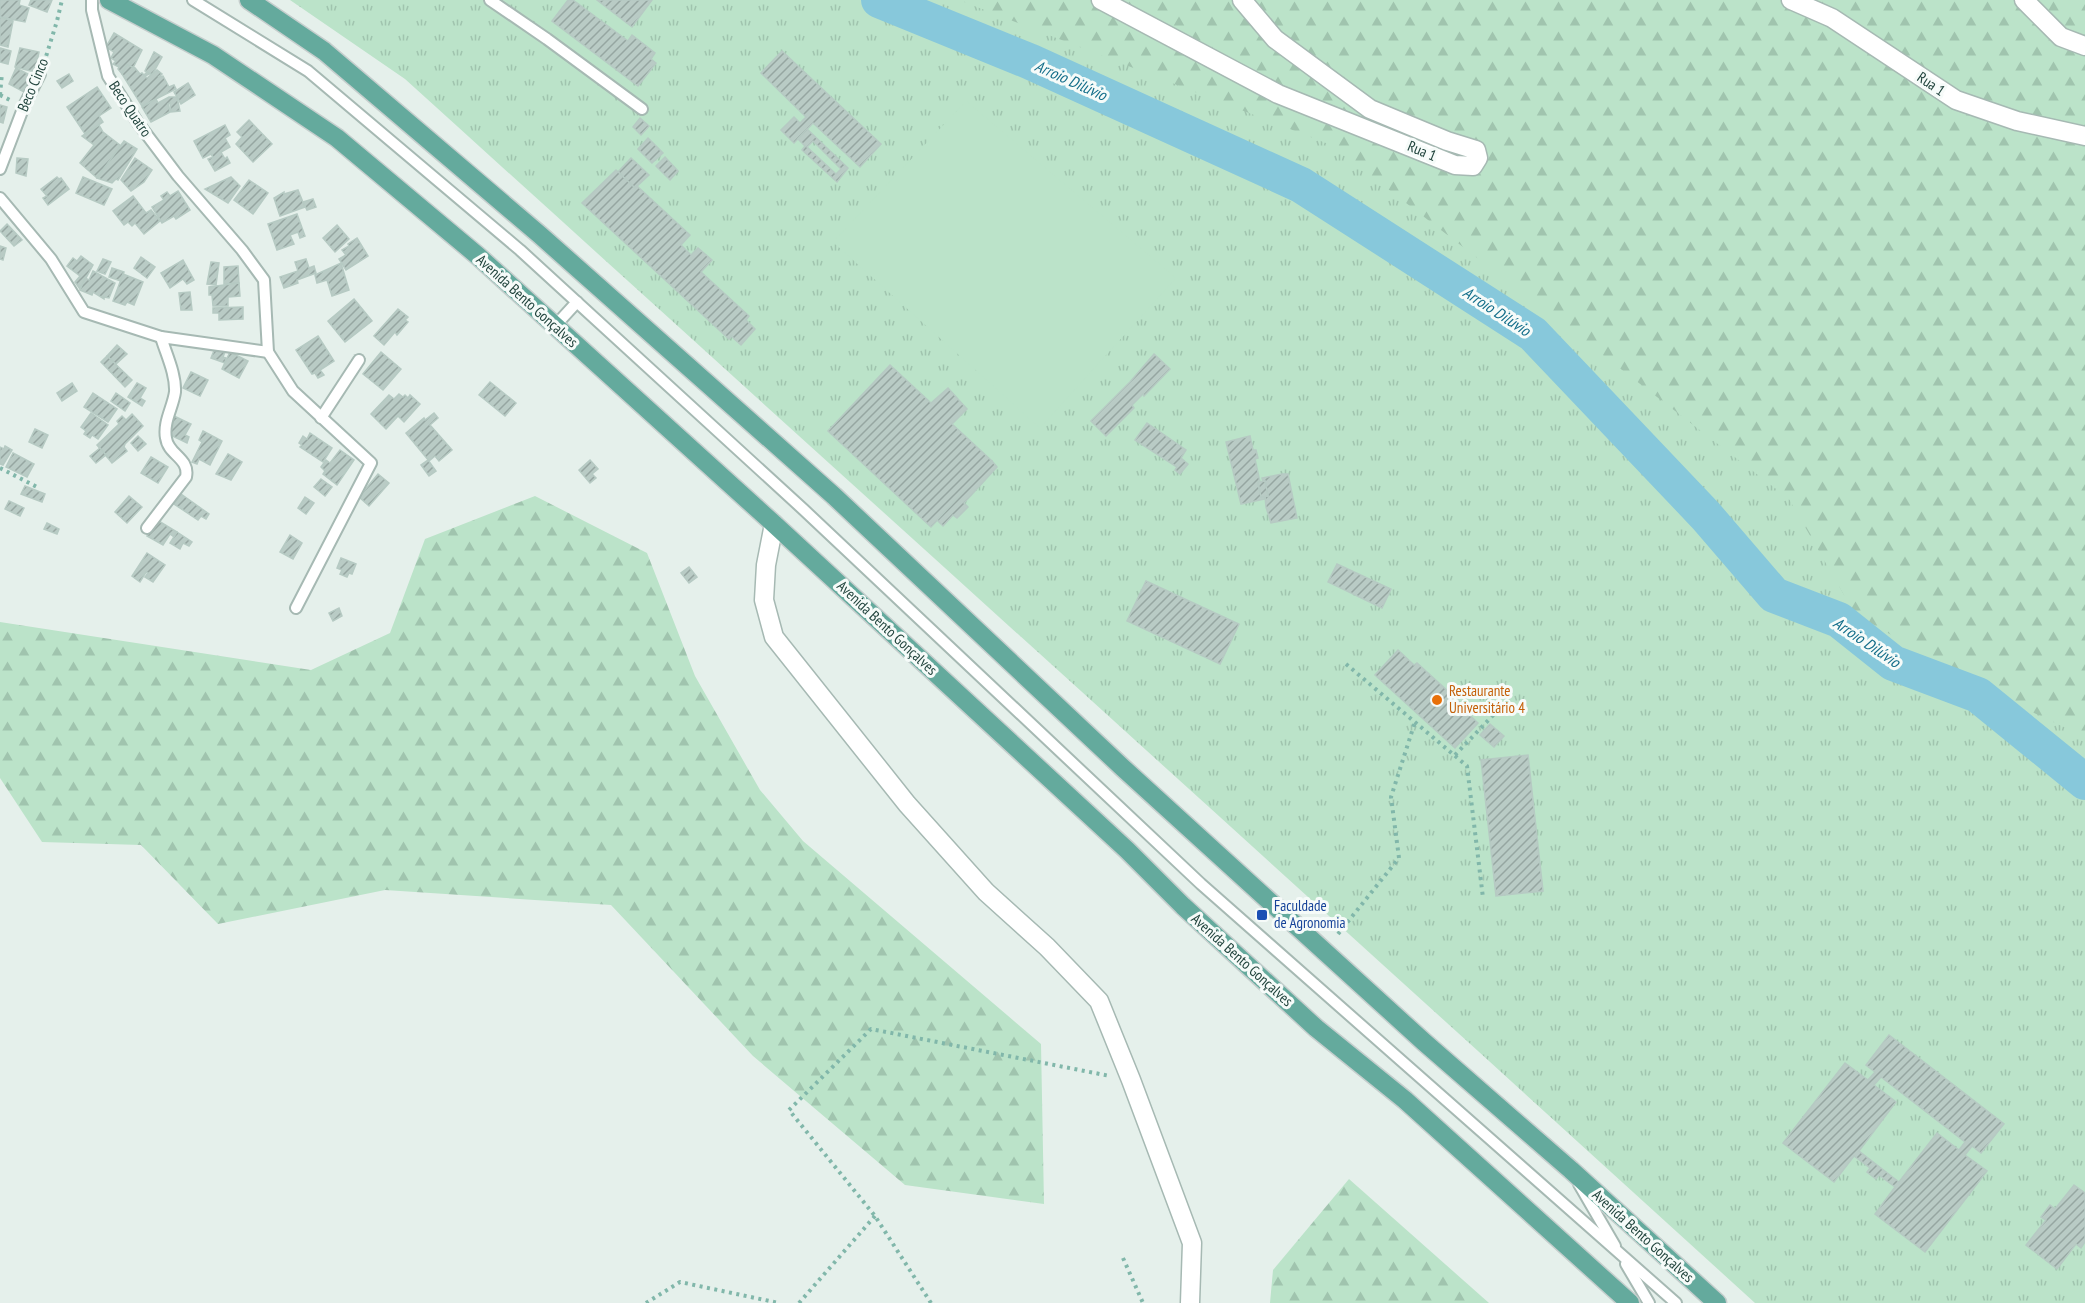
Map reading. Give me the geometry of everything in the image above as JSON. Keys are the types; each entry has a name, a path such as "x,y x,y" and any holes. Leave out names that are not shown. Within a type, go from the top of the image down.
{"main road":[{"name":"Avenida Bento Gonçalves","path":"109,0 213,55 338,138 478,256 774,524 1316,1028 1405,1100 1630,1303"},
{"name":"Avenida Bento Gonçalves","path":"249,0 324,51 342,66 540,235 826,488 1123,768 1424,1042 1571,1170 1717,1303"}],"street":[{"name":"Rua 1","path":"1101,0 1278,94 1455,165 1473,166 1478,158 1476,150 1447,141 1370,109 1275,39 1242,0"},
{"name":"Rua 1","path":"1791,0 1832,18 1956,100 2017,121 2085,136"},
{"path":"2024,0 2061,37 2085,46"},
{"path":"774,524 766,565 764,600 774,637 907,804 986,892 1047,947 1099,1001 1192,1243 1190,1303"}],"lane":[{"name":"Beco Quatro","path":"92,0 92,10 108,76 138,123 178,176 242,250 264,280 268,352"},
{"path":"193,0 308,71 520,250 813,518 1201,884 1676,1303"},
{"path":"490,0 642,109"},
{"name":"Beco Cinco","path":"0,169 24,106 40,74"},
{"path":"0,198 51,259 84,312 161,337 268,352 293,392 371,464 296,608"},
{"path":"555,326 577,302"},
{"path":"147,528 186,477 187,471 186,465 167,445 167,422 175,391 172,372 161,337"},
{"path":"321,418 359,360"},
{"path":"1571,1170 1649,1303"}],"path":[{"name":"Beco Cinco","path":"40,74 62,0"},
{"path":"0,95 2,73"},
{"path":"0,468 38,487"},
{"path":"1346,664 1467,766 1484,898"},
{"path":"1455,755 1500,708"},
{"path":"1338,934 1399,858 1391,797 1414,722"},
{"path":"931,1303 875,1216 789,1110 871,1029 1131,1080"},
{"path":"799,1303 875,1216"},
{"path":"1124,1258 1143,1303"},
{"path":"646,1303 680,1282 779,1303"}],"green space":[{"path":"290,0 2085,0 2085,1303 1755,1303 405,79"},
{"path":"959,0 2085,0 2085,737 1990,692 1855,614 1789,499 1331,145"},
{"path":"966,101 1176,278 1040,428 833,242"},
{"path":"535,496 647,553 695,676 760,790 803,841 1041,1044 1044,1204 905,1185 753,1056 611,905 385,890 218,924 141,845 42,842 0,778 0,622 311,670 390,633 425,539"},
{"path":"1349,1179 1489,1303 1270,1303 1273,1270"}],"building":[{"path":"0,0 20,0 19,5 29,8 25,22 0,17"},
{"path":"31,0 52,0 47,12 29,5"},
{"path":"568,0 573,0 628,41 632,35 655,53 651,59 656,63 638,86 552,21"},
{"path":"597,0 652,0 632,27"},
{"path":"0,17 13,21 8,47 0,45"},
{"path":"114,33 142,50 133,68 127,65 122,74 119,67 113,64 116,61 111,58 114,52 106,47"},
{"path":"0,48 11,51 8,64 0,62"},
{"path":"20,48 39,52 35,72 15,67"},
{"path":"782,51 881,144 860,167 813,123 794,143 781,130 794,117 800,123 806,117 761,73"},
{"path":"154,52 162,57 152,75 145,71"},
{"path":"127,65 135,68 140,74 144,75 147,72 149,74 145,76 147,78 157,70 162,74 158,77 163,76 169,87 174,85 176,89 142,106 122,74"},
{"path":"16,68 32,76 24,92 9,84"},
{"path":"69,74 73,81 62,88 57,81"},
{"path":"188,83 195,95 181,104 174,92"},
{"path":"97,87 111,108 99,116 103,122 85,134 67,107"},
{"path":"169,97 177,97 180,111 171,112 170,103 168,104 170,112 151,122 142,107 156,99 158,103"},
{"path":"0,105 7,107 3,123 0,122"},
{"path":"640,118 649,126 641,135 633,127"},
{"path":"249,120 272,144 253,162 236,144 242,137 237,132"},
{"path":"99,125 103,132 121,146 97,178 80,163 94,145 82,136"},
{"path":"225,125 230,135 225,138 230,147 221,152 230,163 215,171 208,159 213,157 211,154 203,158 194,141"},
{"path":"807,129 848,168 837,182 802,150 805,146 798,139","holes":["813,141 841,169 836,174 807,147"]},
{"path":"648,138 663,153 652,163 638,149"},
{"path":"124,141 137,149 118,180 112,183 97,178"},
{"path":"665,157 678,171 670,180 656,166"},
{"path":"17,158 28,159 26,176 16,173"},
{"path":"135,158 152,170 144,182 131,191 121,180"},
{"path":"631,158 649,175 635,188 618,172"},
{"path":"616,170 635,188 637,186 690,235 681,245 691,255 698,248 712,260 701,272 749,316 746,320 755,329 741,345 731,336 729,339 582,203"},
{"path":"57,177 61,178 69,189 48,205 43,198 47,196 41,189"},
{"path":"83,177 112,189 104,205 76,193"},
{"path":"231,177 240,186 228,203 205,189"},
{"path":"249,180 268,193 253,214 234,200"},
{"path":"298,190 305,207 280,216 274,198 284,192 284,194"},
{"path":"178,191 190,210 176,219 174,216 162,223 152,207 164,200 161,196 167,192 170,196"},
{"path":"133,196 146,213 151,210 160,221 144,234 135,223 132,226 128,222 124,225 113,211"},
{"path":"313,199 316,207 307,210 303,202"},
{"path":"297,214 305,236 300,238 298,232 290,235 294,244 277,250 268,224"},
{"path":"7,224 22,240 14,246 0,231"},
{"path":"337,225 349,239 335,252 323,238"},
{"path":"357,238 368,256 346,270 339,259 346,255 342,250"},
{"path":"0,246 6,248 3,260 0,259"},
{"path":"81,256 93,265 80,289 75,282 80,276 67,266 73,258 77,261"},
{"path":"141,257 155,267 147,278 134,268"},
{"path":"103,259 111,262 105,274 97,271"},
{"path":"306,259 309,268 314,266 316,273 284,288 280,277 298,271 295,262"},
{"path":"183,260 194,280 187,284 183,279 170,288 161,273"},
{"path":"211,262 219,263 216,285 207,284"},
{"path":"341,263 349,290 332,296 327,280 317,283 315,275"},
{"path":"238,266 239,283 224,284 224,267"},
{"path":"112,268 124,272 121,281 109,277"},
{"path":"93,271 115,283 109,298 104,297 104,299 93,292 92,295 80,290 85,278 89,280"},
{"path":"123,274 143,282 134,305 113,301"},
{"path":"239,283 240,296 228,297 228,306 213,306 209,287"},
{"path":"190,292 192,310 181,310 179,293"},
{"path":"354,299 372,321 345,342 328,321"},
{"path":"243,307 243,319 219,320 219,313 213,313 213,308"},
{"path":"398,309 408,317 405,320 408,322 384,345 374,336"},
{"path":"318,336 334,361 320,370 324,375 318,378 315,373 312,374 296,350"},
{"path":"117,345 127,354 116,364 107,356"},
{"path":"215,348 225,352 223,357 226,358 225,363 211,358"},
{"path":"230,352 248,361 239,378 222,369"},
{"path":"381,352 401,369 383,390 363,374"},
{"path":"1154,354 1170,369 1132,405 1134,408 1106,436 1091,421"},
{"path":"107,356 132,380 125,387 101,362"},
{"path":"890,365 931,403 948,388 967,409 952,424 992,461 931,527 828,431"},
{"path":"191,372 208,380 200,396 183,388"},
{"path":"490,382 516,403 505,416 479,395"},
{"path":"72,383 77,391 62,401 57,393"},
{"path":"137,383 146,388 140,398 145,401 142,406 128,397"},
{"path":"93,393 117,409 108,422 84,407"},
{"path":"116,393 130,403 125,411 111,401"},
{"path":"399,394 408,398 410,395 420,404 404,422 398,416 386,429 371,414 389,395 394,399"},
{"path":"91,413 108,425 98,439 84,434 86,431 81,427"},
{"path":"434,413 438,418 430,425 452,450 439,461 435,456 429,461 406,433"},
{"path":"132,414 143,426 125,444 127,451 112,463 97,445 119,424 117,421 122,416 126,420"},
{"path":"174,416 191,424 185,435 189,437 187,443 166,433"},
{"path":"1147,423 1186,450 1181,458 1188,464 1180,474 1175,470 1177,467 1135,440"},
{"path":"35,429 48,435 42,448 29,442"},
{"path":"203,431 222,441 210,465 199,459 197,464 192,462 202,442 199,440"},
{"path":"310,433 332,448 323,462 300,447 302,445 299,443 303,436 307,439"},
{"path":"138,436 146,444 138,451 131,443"},
{"path":"1250,436 1253,450 1256,450 1258,458 1255,459 1261,497 1265,496 1265,499 1241,504 1226,442"},
{"path":"5,446 12,450 3,465 0,464 0,447 4,449"},
{"path":"100,448 106,455 96,463 90,456"},
{"path":"340,450 354,460 337,485 323,474 325,471 321,467 326,460 330,463"},
{"path":"13,453 34,464 27,477 6,467"},
{"path":"228,454 242,462 231,480 216,474"},
{"path":"151,457 168,467 158,483 141,473"},
{"path":"428,460 436,471 429,476 421,465"},
{"path":"590,460 598,469 592,474 596,478 590,483 579,470"},
{"path":"992,461 997,467 964,503 968,507 957,518 953,515 943,526 937,520"},
{"path":"378,474 389,483 369,506 359,497"},
{"path":"1288,474 1297,518 1271,523 1266,507 1265,496 1268,496 1265,481 1262,478"},
{"path":"321,479 332,487 325,496 314,487"},
{"path":"1265,481 1268,496 1261,497 1258,482"},
{"path":"25,486 45,494 42,502 21,494"},
{"path":"181,494 209,514 206,519 201,516 198,520 174,504"},
{"path":"129,496 142,507 127,523 115,512"},
{"path":"305,497 314,503 306,514 298,508"},
{"path":"9,501 24,508 20,516 5,509"},
{"path":"157,520 177,532 174,537 170,534 163,545 147,536"},
{"path":"47,523 59,529 57,534 44,529"},
{"path":"177,532 192,542 189,546 183,543 180,549 170,543"},
{"path":"290,535 302,543 293,559 280,552"},
{"path":"147,553 165,565 153,582 145,577 148,573 146,572 140,582 132,576"},
{"path":"341,558 356,564 352,574 349,573 347,577 340,574 342,570 337,568"},
{"path":"1337,564 1391,589 1382,608 1328,582"},
{"path":"689,567 697,577 689,583 681,573"},
{"path":"1146,581 1239,624 1220,664 1127,621"},
{"path":"339,608 342,616 333,621 329,613"},
{"path":"1398,650 1414,665 1417,663 1462,704 1460,706 1478,723 1455,748 1375,675"},
{"path":"1490,724 1504,736 1494,747 1480,735"},
{"path":"1528,755 1543,891 1496,896 1481,760"},
{"path":"1889,1035 2004,1124 1981,1153 1972,1146 1965,1155 1987,1171 1925,1252 1875,1214 1895,1187 1879,1175 1876,1179 1867,1172 1870,1168 1854,1156 1834,1182 1783,1143 1845,1063 1868,1080 1875,1072 1866,1065","holes":["1881,1077 1965,1142 1959,1150 1937,1133 1899,1182 1859,1151 1896,1102 1874,1085"]},
{"path":"2074,1185 2085,1193 2085,1242 2081,1248 2076,1244 2057,1269 2026,1245 2046,1220 2041,1217 2050,1205 2055,1209"}],"waterway":[{"name":"Arroio Dilúvio","path":"879,0 1031,62 1301,185 1533,334 1706,516 1774,595 1839,620 1893,663 1978,695 2085,782"}],"place":[{"name":"Restaurante Universitário 4","path":"1437,700"},
{"name":"Faculdade de Agronomia","path":"1262,915"}]}
